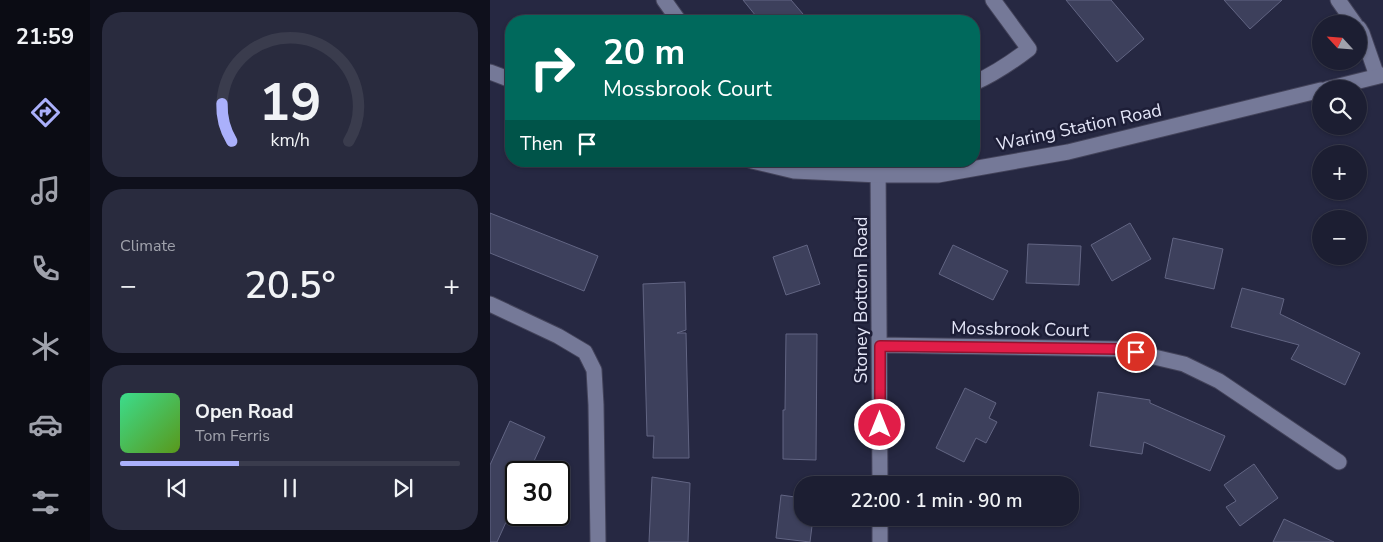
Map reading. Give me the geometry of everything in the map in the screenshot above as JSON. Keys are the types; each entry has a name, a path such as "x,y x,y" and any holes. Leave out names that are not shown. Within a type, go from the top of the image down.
{"street":[{"path":"664,0 675,15"},
{"path":"980,80 1005,66 1029,49 993,0"},
{"path":"1338,0 1349,15"},
{"path":"1364,80 1380,76 1368,47"},
{"path":"490,72 505,78"},
{"name":"Waring Station Road","path":"777,167 794,171 878,168 938,175 1068,152 1312,92"},
{"name":"Stoney Bottom Road","path":"878,168 880,476"},
{"path":"490,304 558,336 585,352 594,370 598,542"},
{"name":"Mossbrook Court","path":"880,346 1120,349 1184,364 1219,381 1339,462"},
{"path":"880,526 880,542"}],"building":[{"path":"743,0 791,0 804,15 755,15"},
{"path":"1066,0 1111,0 1144,39 1117,62"},
{"path":"1224,0 1282,0 1250,29"},
{"path":"490,213 598,256 584,291 490,253"},
{"path":"1130,223 1151,259 1112,281 1091,245"},
{"path":"1173,238 1223,249 1214,289 1165,278"},
{"path":"1028,244 1081,246 1079,285 1026,283"},
{"path":"807,245 820,284 786,295 773,257"},
{"path":"953,245 1008,271 993,300 939,274"},
{"path":"685,282 686,330 677,333 686,333 689,458 653,458 654,436 647,436 643,284"},
{"path":"1242,288 1284,299 1280,314 1360,353 1345,385 1291,359 1299,345 1231,327"},
{"path":"786,334 817,334 816,460 783,459"},
{"path":"965,388 996,403 989,418 997,422 986,443 976,438 964,462 936,448"},
{"path":"1098,392 1150,400 1150,403 1225,436 1210,471 1144,442 1142,454 1090,446"},
{"path":"510,421 545,437 534,461 505,461 505,524 497,542 490,542 490,465"},
{"path":"1254,464 1278,498 1240,526 1226,507 1236,501 1224,485"},
{"path":"652,477 690,483 688,542 649,542"},
{"path":"781,495 794,497 794,526 812,526 810,542 776,538"},
{"path":"1284,519 1334,542 1273,542"}],"route":[{"path":"880,425 880,346 1120,349 1136,352"}]}
